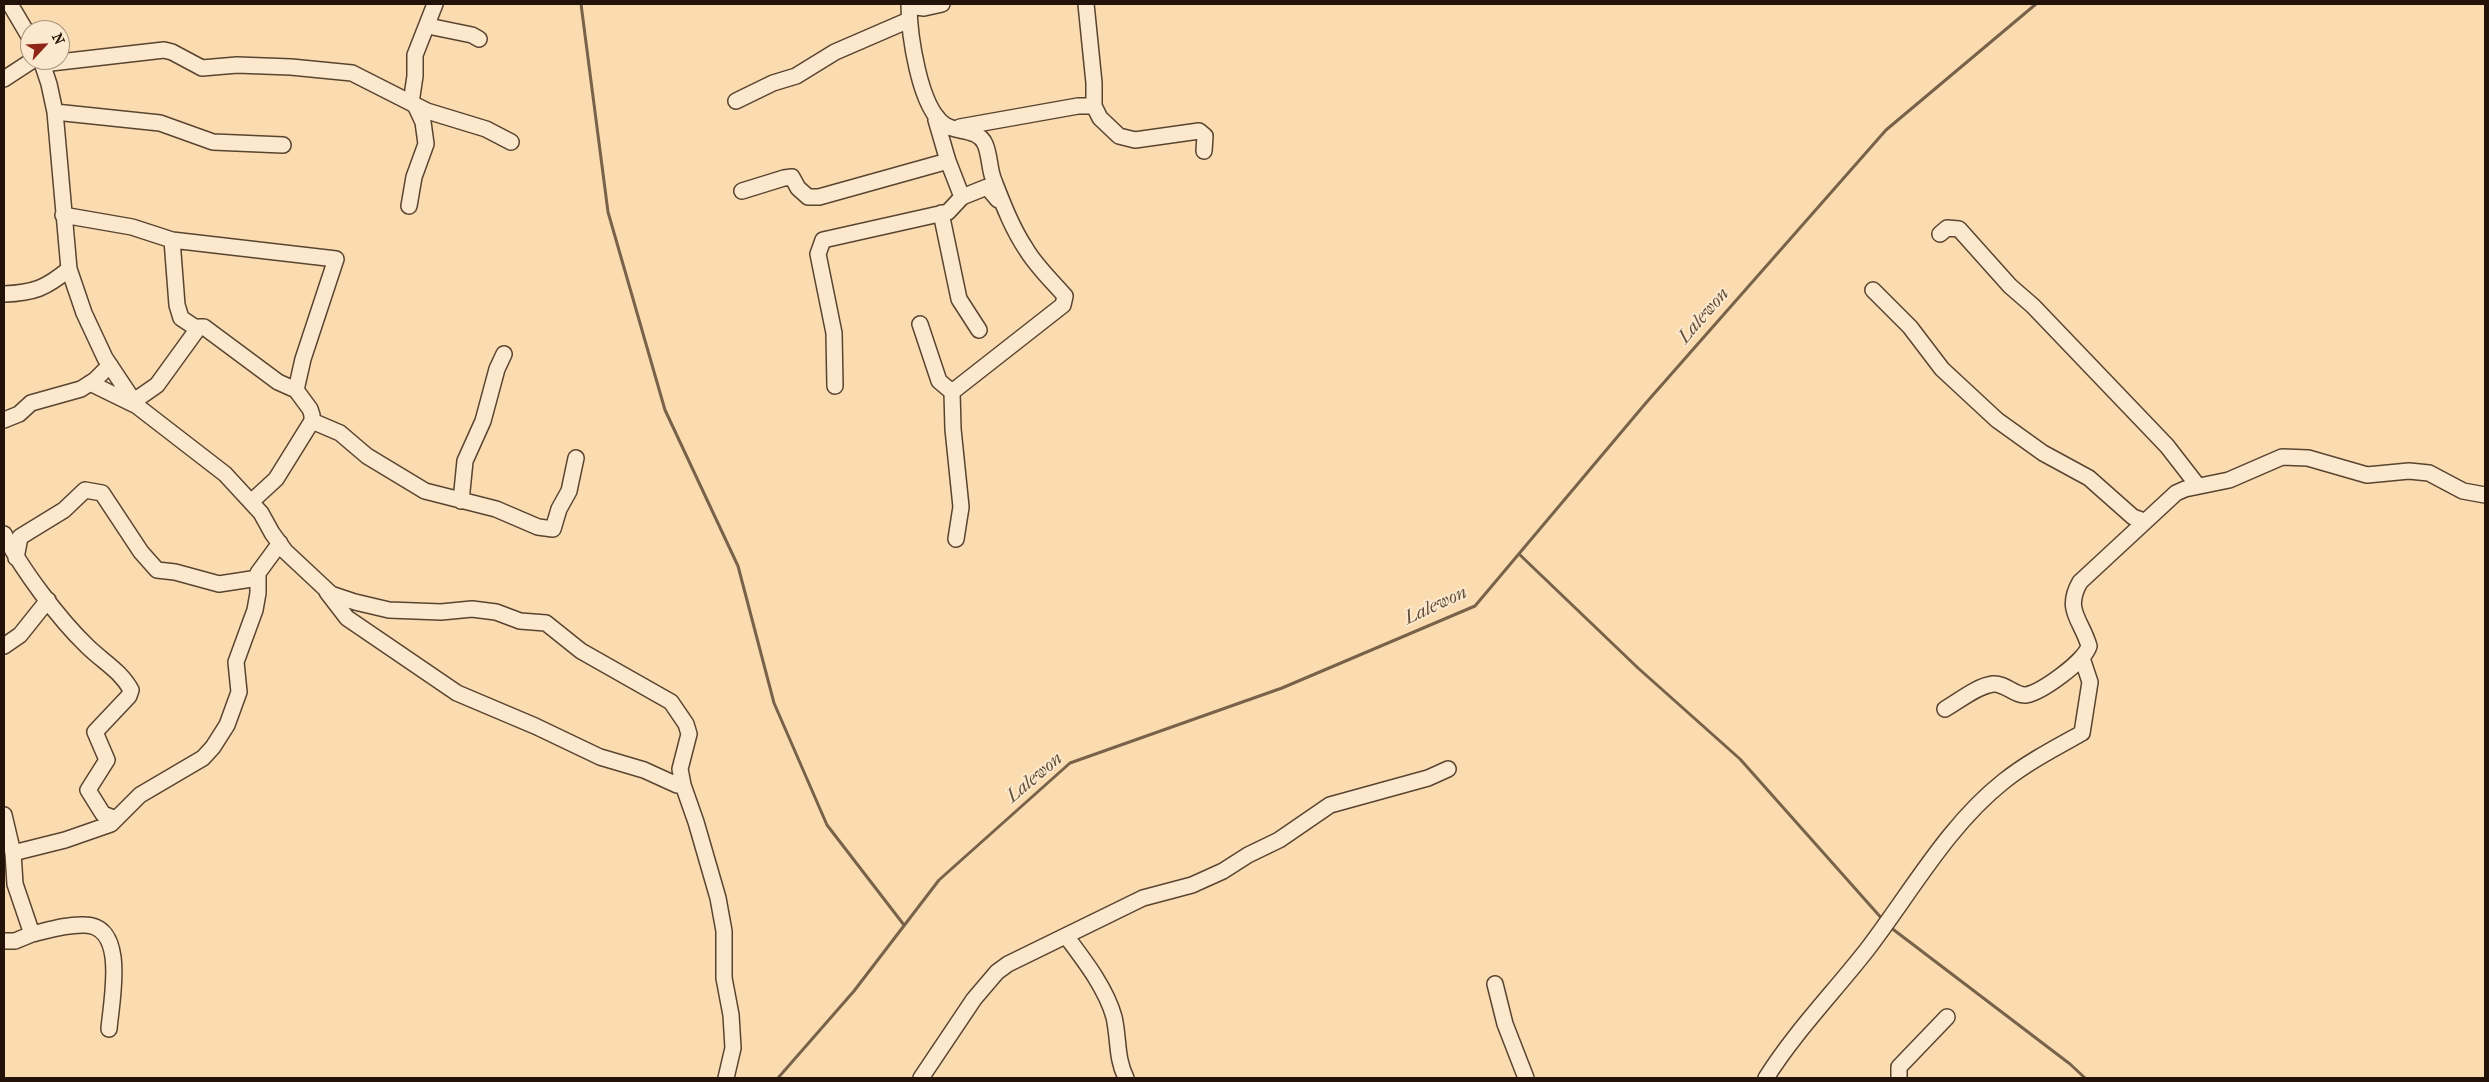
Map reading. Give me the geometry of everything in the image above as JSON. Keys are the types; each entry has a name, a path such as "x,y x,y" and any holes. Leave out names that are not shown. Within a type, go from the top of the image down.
{"street":[{"path":"10,4 20,21"},
{"path":"409,206 414,177 426,144 422,122 413,104 416,76 415,55 428,26 427,19 435,4"},
{"path":"736,101 773,83 796,76 909,10 942,4"},
{"path":"1086,4 1094,83 1094,106 1100,118 1119,136 1135,140 1199,131 1204,136 1204,151"},
{"path":"909,10 913,55 922,84 937,117 945,125 981,138 1003,205 1026,251 1065,296 1064,302 1020,341 952,392"},
{"path":"428,26 472,35 478,39"},
{"path":"70,58 164,50 172,52 202,68 237,65 291,67 352,73 428,111 486,129 512,142"},
{"path":"4,80 22,70"},
{"path":"43,70 50,84 55,112 69,270 84,312 110,365 136,404"},
{"path":"952,128 1078,106 1094,106"},
{"path":"55,112 160,123 213,142 283,145"},
{"path":"937,117 936,120 948,161 962,197"},
{"path":"742,191 784,178 792,178 798,188 808,198 820,197 948,161"},
{"path":"835,386 834,333 818,254 823,240 948,212 962,197 987,187 1003,205"},
{"path":"941,213 959,299 980,330"},
{"path":"63,215 132,227 172,240 336,259 303,359 296,390"},
{"path":"1940,234 1947,228 1958,229 2010,286 2033,306 2167,446 2198,486"},
{"path":"172,240 177,305 181,318 196,328 204,327 278,382 296,390 310,408 312,421 276,479 251,502"},
{"path":"4,294 28,293 40,289 51,284 69,270"},
{"path":"1874,290 1910,327 1942,368 1997,420 2043,453 2089,478 2133,517 2144,521"},
{"path":"920,324 939,381 952,392 953,429 961,507 956,539"},
{"path":"136,404 157,385 196,328"},
{"path":"461,501 465,461 483,421 497,368 504,354"},
{"path":"4,420 19,414 31,404 65,395 90,383 110,365"},
{"path":"90,383 136,404 225,474 251,502 280,543 325,589 347,618 457,693 535,726 600,757 644,770 677,785 683,785"},
{"path":"312,421 340,433 367,456 425,491 496,509 531,525 553,530 559,509 569,491 576,458"},
{"path":"1945,709 1993,684 2022,694 2032,692 2062,675 2082,658 2088,652 2089,646 2073,613 2075,590 2085,577 2144,521 2184,489 2229,480 2282,457 2295,457 2308,458 2367,475 2409,471 2429,473 2463,491 2485,495"},
{"path":"16,558 20,537 64,510 85,490 102,493 141,552 157,570 176,572 219,584 258,578"},
{"path":"4,534 16,558 48,600 87,646 125,680 131,690 129,696 95,732 107,760 88,790 103,814 116,819"},
{"path":"13,853 105,827 116,819 140,795 203,758 227,725 239,692 236,662 255,610 260,568 280,543"},
{"path":"325,589 355,602 389,610 441,612 472,609 496,612 520,621 546,622 581,651 671,702 686,724 689,734 680,769 683,785 718,898 724,931 724,978 731,1015 733,1048 726,1078"},
{"path":"4,646 20,635 48,600"},
{"path":"1766,1078 1783,1051 1865,952 1964,819 2004,781 2041,756 2082,734 2090,682 2082,658"},
{"path":"921,1078 974,999 997,972 1008,964 1143,898 1192,885 1223,871 1248,854 1279,840 1330,805 1428,778 1448,769"},
{"path":"4,815 13,853 15,884 32,934"},
{"path":"4,941 15,941 32,934 68,926 86,925 100,929 106,934 114,956 109,1029"},
{"path":"1066,936 1091,972 1111,1010 1118,1060 1126,1078"},
{"path":"1496,984 1506,1024 1526,1078"},
{"path":"1897,1077 1899,1067 1947,1017"}],"waterway":[{"path":"581,4 608,212 665,410 738,566 774,703 827,825 904,925"},
{"name":"Lalewon","path":"778,1078 854,991 939,880 1070,763 1282,688 1475,606 1645,404 1886,130 2036,4"},
{"path":"1519,554 1638,668 1740,759 1884,921"},
{"path":"1890,927 2070,1064 2085,1078"}]}
